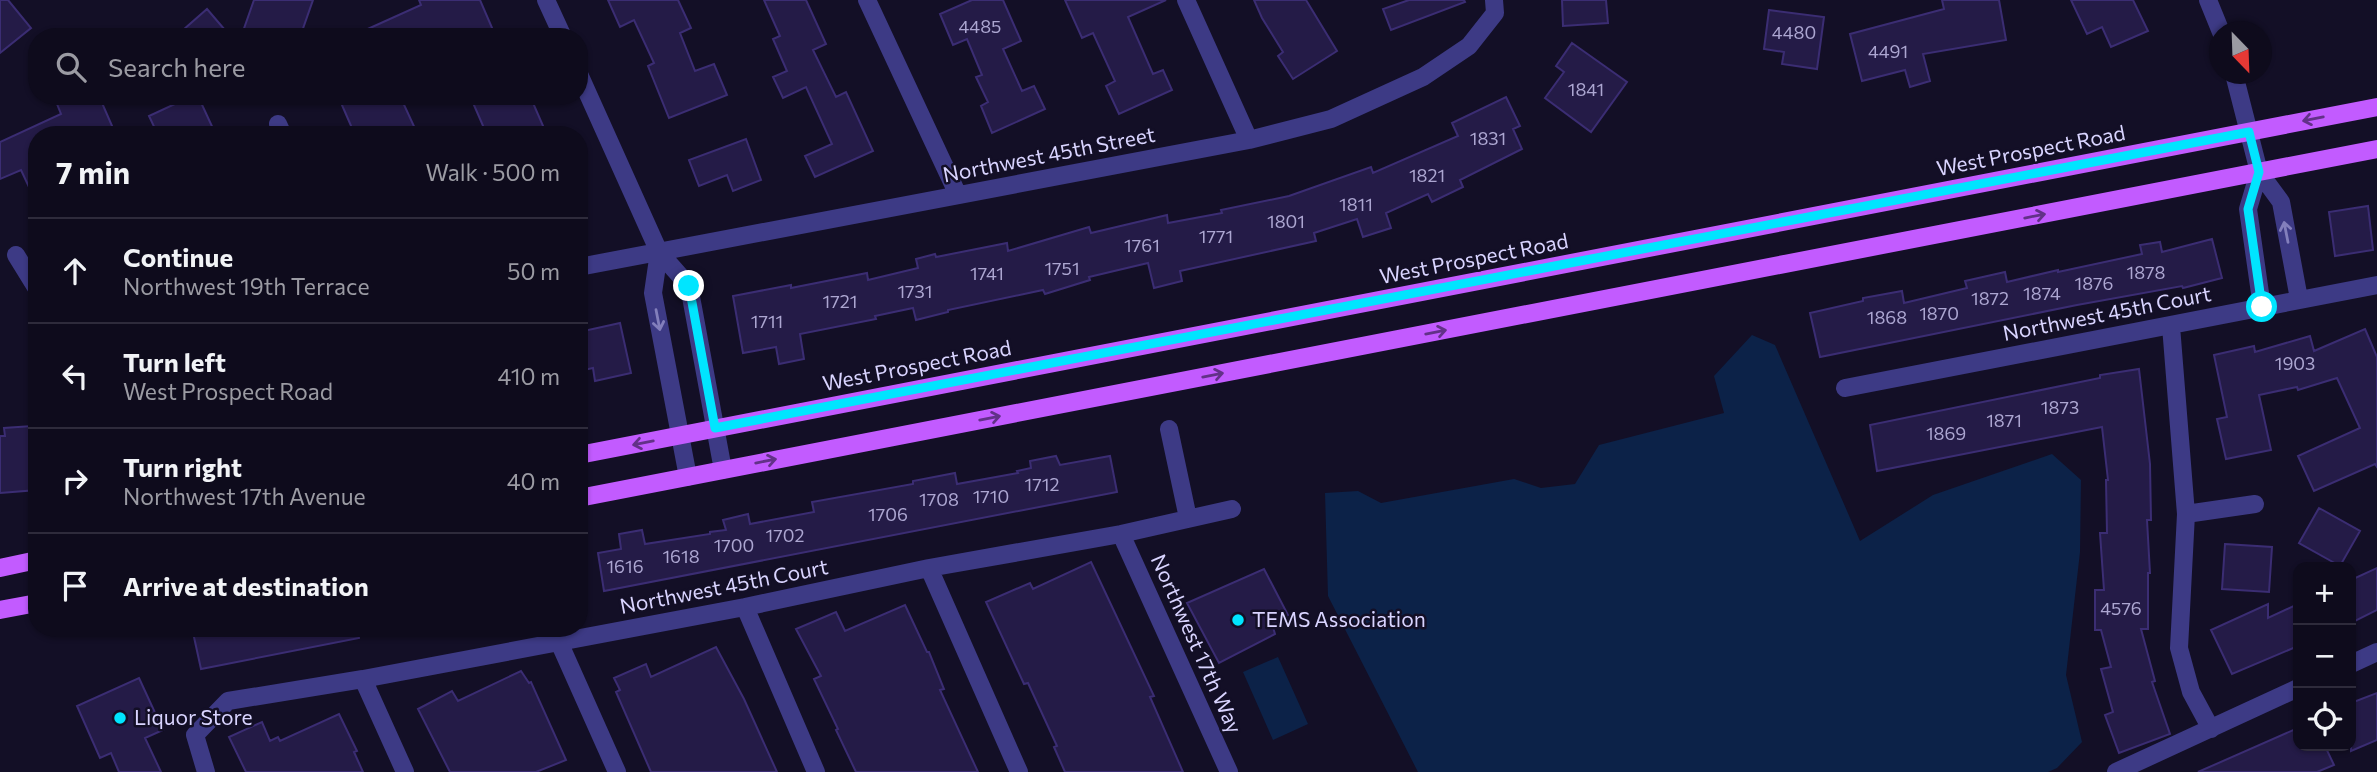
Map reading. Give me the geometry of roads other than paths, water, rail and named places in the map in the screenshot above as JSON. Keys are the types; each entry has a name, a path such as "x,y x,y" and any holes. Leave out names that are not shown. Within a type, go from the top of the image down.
{"main road":[{"name":"West Prospect Road","path":"588,453 2377,107"},
{"path":"588,496 2377,149"},
{"path":"0,568 28,562"},
{"path":"0,610 28,605"}],"street":[{"path":"546,0 559,28"},
{"path":"866,0 958,195"},
{"path":"1186,0 1249,140"},
{"path":"2208,0 2217,21"},
{"name":"Northwest 45th Street","path":"588,265 1249,140 1331,119 1423,77 1469,46 1494,6"},
{"path":"2237,84 2259,172 2281,202 2299,299"},
{"path":"588,94 659,253 689,286 723,470"},
{"path":"2259,172 2248,209 2262,307"},
{"path":"659,253 653,293 688,477"},
{"path":"16,255 28,274"},
{"name":"Northwest 45th Court","path":"1845,388 2377,285"},
{"path":"2171,326 2186,514 2179,648 2191,692 2211,729"},
{"path":"1168,429 1188,518"},
{"path":"2186,514 2255,504"},
{"name":"Northwest 45th Court","path":"588,629 745,607 929,568 1121,534 1232,509"},
{"name":"Northwest 17th Way","path":"1121,534 1229,772"},
{"path":"929,568 1018,772"},
{"path":"745,607 816,772"},
{"name":"Northwest 45th Court","path":"206,772 195,734 228,701 363,679 540,637"},
{"path":"559,637 617,772"},
{"path":"2356,662 2377,652"},
{"path":"363,679 405,772"},
{"path":"2116,772 2293,690"}],"water":[{"path":"1752,335 1775,345 1860,541 1933,495 2052,454 2081,480 2080,552 2066,675 2082,742 2057,768 2048,772 1418,772 1328,596 1325,493 1358,491 1381,503 1514,479 1541,488 1575,484 1599,445 1724,413 1714,376"},
{"path":"1278,657 1308,724 1273,740 1243,672"}],"place":[{"name":"TEMS Association","path":"1238,620"},
{"name":"Liquor Store","path":"120,718"}]}
